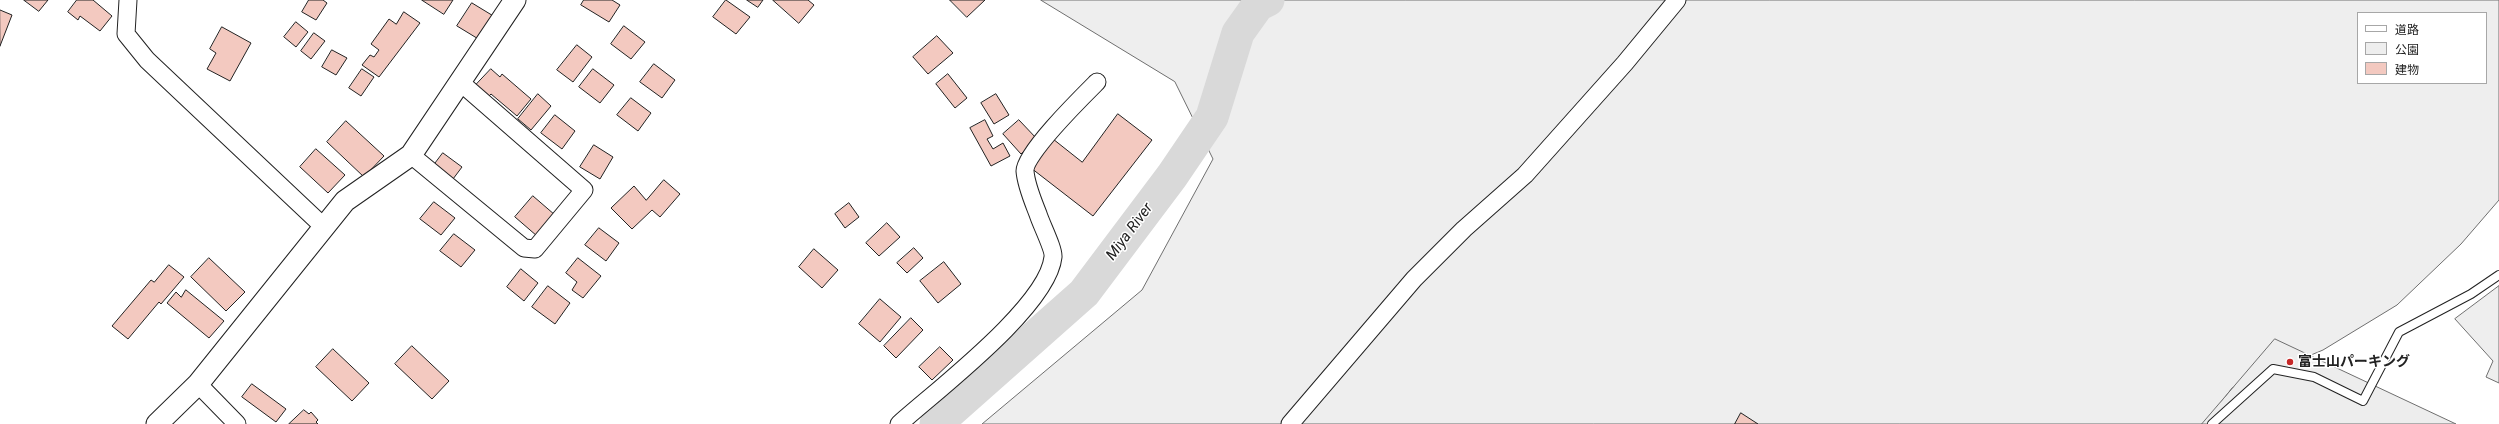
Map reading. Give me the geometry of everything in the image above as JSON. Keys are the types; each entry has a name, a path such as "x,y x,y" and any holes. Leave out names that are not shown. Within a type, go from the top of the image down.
{"street":[{"path":"128,0 126,34 147,60 325,228"},
{"path":"157,424 198,384 325,228 345,201 411,155 515,0"},
{"path":"1290,424 1414,279 1464,229 1525,175 1677,0"},
{"path":"411,155 524,248 535,249 584,190 460,82"},
{"path":"899,424 992,344 1044,283 1053,256 1032,197 1025,169 1034,151 1066,113 1097,82"},
{"path":"198,384 237,424"}],"lane":[{"path":"2212,424 2273,369 2314,377 2363,401 2399,332 2471,294 2499,275"}],"green space":[{"path":"1041,0 2499,0 2499,200 2461,244 2397,305 2323,350 2232,388 2205,424 982,424 1142,290 1213,159 1175,82"},
{"path":"2499,286 2499,383 2486,377 2493,361 2455,319"}],"shaded area":[{"name":"富士山パーキング","path":"2275,339 2456,424 2202,424"}],"building":[{"path":"24,0 48,0 39,11"},
{"path":"77,0 93,0 112,16 100,31 80,16 78,20 68,12"},
{"path":"309,0 323,0 327,3 316,20 302,12"},
{"path":"422,0 453,0 444,14"},
{"path":"584,0 612,0 620,5 609,22 581,5"},
{"path":"726,0 750,17 736,34 713,17"},
{"path":"747,0 763,0 758,7"},
{"path":"773,0 808,0 814,5 799,23"},
{"path":"950,0 985,0 967,17"},
{"path":"472,3 495,17 480,40 457,26"},
{"path":"0,10 12,15 0,46"},
{"path":"404,12 420,23 379,77 362,65 370,55 374,57 379,50 371,44 389,19 396,24"},
{"path":"296,22 308,32 296,47 284,37"},
{"path":"624,26 645,42 631,59 611,44"},
{"path":"222,27 251,43 230,81 207,69 216,53 210,49"},
{"path":"314,33 325,41 311,59 301,51"},
{"path":"937,36 953,53 928,74 913,57"},
{"path":"577,45 592,57 573,82 557,70"},
{"path":"332,50 347,58 336,75 322,67"},
{"path":"654,64 675,80 662,98 640,82"},
{"path":"362,69 374,77 361,96 349,88"},
{"path":"491,69 500,77 502,74 531,99 517,116 491,94 488,97 475,86"},
{"path":"593,69 614,85 600,103 579,87"},
{"path":"948,74 967,98 955,108 936,84"},
{"path":"538,94 551,106 531,130 518,119"},
{"path":"996,94 1009,115 994,124 981,103"},
{"path":"631,98 651,113 638,131 617,115"},
{"path":"1118,114 1152,140 1093,216 1031,168 1053,139 1082,162"},
{"path":"555,115 575,131 562,149 541,133"},
{"path":"985,120 993,136 987,139 993,149 1003,143 1010,156 991,166 970,128"},
{"path":"1019,120 1037,139 1021,154 1003,134"},
{"path":"346,121 384,156 364,177 327,142"},
{"path":"594,145 613,157 600,179 580,167"},
{"path":"316,149 345,175 328,193 300,167"},
{"path":"443,153 462,167 453,179 434,165"},
{"path":"664,180 680,194 660,217 652,210 632,229 611,208 634,186 646,200"},
{"path":"533,196 555,215 537,236 515,217"},
{"path":"434,202 455,218 441,235 420,219"},
{"path":"849,203 859,217 845,228 835,214"},
{"path":"887,223 900,237 879,256 866,243"},
{"path":"599,228 619,243 606,261 585,245"},
{"path":"454,234 475,250 461,267 440,251"},
{"path":"914,248 923,258 907,273 897,263"},
{"path":"814,249 838,270 822,288 799,267"},
{"path":"209,258 245,292 226,311 191,277"},
{"path":"578,258 601,276 583,298 572,290 577,282 566,273"},
{"path":"944,262 961,284 938,303 920,281"},
{"path":"169,265 184,277 161,304 159,302 128,339 112,326 151,280 154,282"},
{"path":"521,269 538,283 524,301 507,287"},
{"path":"548,286 570,303 555,324 532,307"},
{"path":"186,290 224,321 209,338 167,303 176,292 181,297"},
{"path":"880,299 901,317 880,342 859,324"},
{"path":"911,318 923,330 896,358 884,346"},
{"path":"412,346 449,381 432,399 395,364"},
{"path":"940,347 953,360 932,380 919,367"},
{"path":"333,349 369,383 352,401 316,367"},
{"path":"252,384 286,409 276,422 242,397"},
{"path":"304,410 309,414 311,412 318,420 316,422 318,424 289,424"},
{"path":"1741,413 1758,424 1735,424"}],"waterway":[{"name":"Miya River","path":"936,424 1084,293 1172,176 1212,117 1238,33 1258,5 1268,0"}],"place":[{"name":"富士山パーキング","path":"2290,362"}]}
